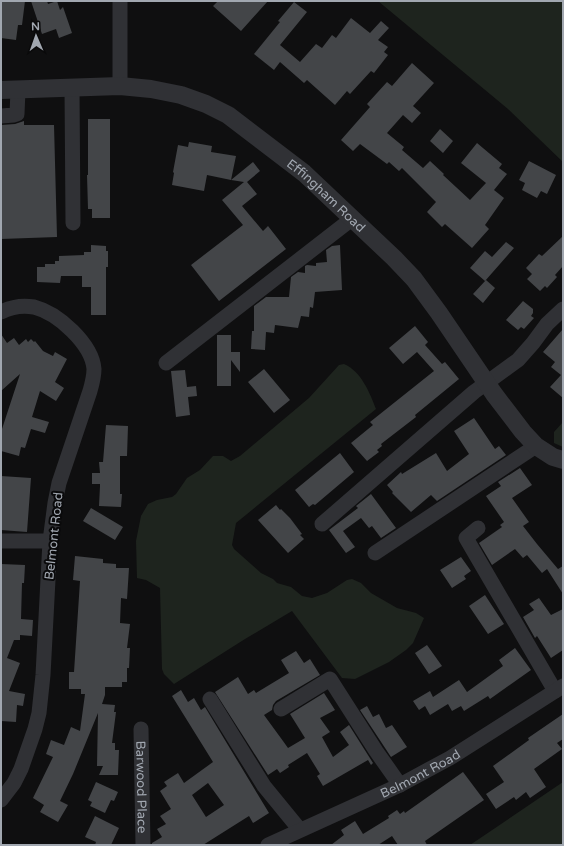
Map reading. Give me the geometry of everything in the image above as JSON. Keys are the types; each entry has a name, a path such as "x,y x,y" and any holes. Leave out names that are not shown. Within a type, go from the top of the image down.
{"street":[{"path":"120,1 120,86"},
{"name":"Effingham Road","path":"9,90 120,86 151,89 181,95 206,104 228,116 304,173 394,258 414,279 494,394 523,432 536,446 553,457 563,460"},
{"path":"72,88 73,223"},
{"path":"1,116 17,114 9,90"},
{"path":"166,363 353,218"},
{"name":"Belmont Road","path":"1,312 8,308 21,306 34,307 46,311 58,318 85,345 91,356 94,368 94,378 59,483 55,502 50,541 43,675 39,713 21,769 14,783 1,800"},
{"path":"322,524 474,392 518,360 547,324 563,309"},
{"path":"375,553 536,446"},
{"path":"478,528 466,538 559,689"},
{"path":"1,541 50,541"},
{"path":"281,709 330,679 376,751 400,785"},
{"name":"Belmont Road","path":"268,845 400,785 450,758 559,689"},
{"path":"210,699 264,786 300,830"},
{"name":"Barwood Place","path":"141,729 143,845"}],"shaded area":[{"path":"378,1 563,1 563,162 508,109"},
{"path":"344,364 350,367 360,377 368,390 376,409 236,523 232,545 234,549 261,573 273,579 277,583 291,587 302,596 312,598 327,593 347,580 352,579 361,583 371,593 397,608 416,613 424,618 413,643 389,662 355,679 342,678 292,611 174,684 164,674 162,669 160,588 146,580 137,578 136,541 141,516 148,504 157,500 172,497 176,494 187,478 200,470 213,456 223,456 231,461 240,456 309,398 339,365"},
{"path":"563,422 563,447 554,443 554,432"},
{"path":"563,782 563,845 470,845"}],"building":[{"path":"1,1 25,1 22,25 18,25 16,40 1,38"},
{"path":"31,1 47,1 48,4 57,1 60,10 63,7 72,33 59,38 56,29 42,34"},
{"path":"218,1 268,1 241,31 213,6"},
{"path":"294,2 307,12 280,45 300,62 316,44 322,48 332,35 336,38 351,18 370,33 381,21 389,28 378,40 388,47 384,52 388,55 374,73 371,71 350,94 347,91 335,105 307,80 304,83 280,62 274,70 254,54"},
{"path":"412,63 434,83 413,106 421,113 412,123 403,115 387,133 404,147 402,150 423,168 430,161 470,200 486,183 461,163 477,143 502,164 499,168 507,174 494,190 504,198 485,225 489,229 472,248 445,224 442,227 427,212 436,202 402,168 399,171 389,162 387,164 360,144 353,151 341,140 370,107 367,104 387,82 392,86"},
{"path":"88,119 110,119 110,218 92,218 92,209 88,209"},
{"path":"24,121 24,125 54,125 57,237 1,239 1,125 15,124"},
{"path":"440,129 453,141 443,153 430,141"},
{"path":"189,142 212,146 211,152 236,156 231,180 207,175 204,191 172,185 178,145 188,147"},
{"path":"529,161 556,175 547,194 541,191 537,198 522,190 525,183 519,180"},
{"path":"253,162 260,171 247,182 257,194 242,206 263,231 268,226 286,249 219,301 191,265 243,225 222,200 244,182 231,180"},
{"path":"563,236 563,266 555,275 557,277 547,288 545,286 540,291 527,279 532,274 526,268 539,254 542,256"},
{"path":"506,242 514,248 485,281 470,268 485,251 492,257"},
{"path":"91,245 106,246 106,251 108,251 108,267 106,267 106,315 91,315 91,287 82,287 82,276 61,276 60,283 37,282 37,267 45,267 45,264 55,264 55,261 59,261 59,256 84,255 84,252 91,252"},
{"path":"340,245 342,290 315,292 313,308 310,307 309,317 301,316 298,328 275,325 274,333 266,332 265,350 251,349 252,331 254,331 254,306 266,297 289,297 291,277 298,272 305,273 305,266 307,265 316,266 316,263 327,262 326,250 332,246"},
{"path":"486,280 495,288 483,303 473,294"},
{"path":"523,301 533,309 531,316 534,318 524,329 521,327 518,330 506,320"},
{"path":"415,326 428,342 425,345 442,364 445,362 459,379 415,415 416,417 381,444 382,446 377,450 379,452 367,461 351,443 373,425 370,422 434,371 417,352 403,364 389,348"},
{"path":"563,329 563,398 550,387 561,375 551,367 555,362 543,352"},
{"path":"1,334 7,343 14,338 19,345 26,339 28,342 31,339 34,342 35,341 43,351 53,356 55,352 67,359 55,382 64,388 56,401 40,391 32,417 49,422 45,433 31,429 25,448 21,447 19,456 1,451 1,432 20,374 1,391"},
{"path":"217,335 231,335 231,352 240,352 240,372 231,360 231,386 217,386"},
{"path":"264,369 290,400 274,413 248,382"},
{"path":"185,370 187,387 196,386 197,396 188,397 190,415 176,417 171,371"},
{"path":"474,418 495,449 499,446 506,455 437,501 431,495 411,512 392,493 393,492 387,485 401,472 402,474 436,453 447,471 469,454 454,431"},
{"path":"106,425 128,426 127,456 120,456 120,494 122,494 121,507 99,506 100,484 92,484 92,473 100,473 99,462 103,462"},
{"path":"340,453 354,472 315,505 313,504 309,507 295,490"},
{"path":"520,468 532,485 512,498 529,522 523,526 558,569 563,566 563,594 547,569 542,573 527,555 523,558 515,549 492,565 479,543 502,527 500,525 504,522 486,496 501,486 498,482"},
{"path":"1,476 31,478 27,532 1,530"},
{"path":"371,494 396,528 381,538 372,526 369,528 361,518 343,531 355,547 346,553 329,530 358,508 356,506"},
{"path":"276,505 290,518 304,539 288,553 258,520"},
{"path":"91,508 123,527 115,540 83,521"},
{"path":"75,556 103,559 103,563 116,564 116,568 129,568 127,599 121,598 120,623 130,624 127,648 130,648 129,668 127,668 127,682 122,682 122,687 105,687 105,695 102,704 115,705 114,712 116,712 112,743 115,743 115,750 119,750 118,775 99,775 103,766 97,766 98,713 73,774 60,801 68,805 58,822 40,812 44,805 33,798 53,757 46,754 51,740 64,745 71,727 80,731 85,694 81,694 81,689 69,689 69,672 74,672 80,581 73,580"},
{"path":"461,557 471,571 464,576 466,579 452,588 440,570"},
{"path":"1,564 25,565 24,583 22,583 21,619 33,620 32,636 20,635 20,640 14,640 7,658 20,663 9,691 25,694 23,706 17,705 16,722 1,721"},
{"path":"485,595 504,624 488,634 469,606"},
{"path":"539,598 551,615 563,609 563,650 551,658 537,636 535,638 523,617 534,610 529,604"},
{"path":"427,645 442,666 429,674 415,653"},
{"path":"515,648 531,670 490,699 488,696 464,711 461,706 452,711 448,704 430,715 425,706 419,710 413,701 430,691 433,697 459,680 467,692 503,666 499,660"},
{"path":"296,651 304,663 310,659 320,675 276,701 272,710 264,715 288,748 305,738 290,714 324,693 335,710 320,718 330,732 322,737 333,757 349,745 340,732 349,725 373,763 371,765 368,760 323,786 317,776 320,774 307,753 288,765 289,767 280,773 277,769 268,775 215,692 238,677 248,694 254,690 256,693 289,673 281,660"},
{"path":"181,690 188,702 194,698 201,710 205,707 269,813 253,823 249,816 203,845 152,845 152,843 162,837 157,829 166,824 160,816 171,809 160,791 167,786 164,782 178,773 184,783 213,762 172,696","holes":["208,783 224,805 206,817 192,795"]},
{"path":"367,706 373,717 379,714 386,728 392,725 407,747 391,757 360,710"},
{"path":"563,714 563,739 557,743 562,749 534,769 546,787 530,798 526,792 516,800 514,797 496,809 486,794 504,782 493,766 529,740 528,738"},
{"path":"463,772 484,800 425,841 427,845 398,845 392,836 378,845 331,845 344,835 341,830 355,821 363,834 389,818 388,816 397,810 400,814 404,811 405,813"},
{"path":"96,782 118,792 114,801 111,800 105,813 90,806 92,802 88,800"},
{"path":"95,816 119,828 111,845 95,845 96,842 85,837"}]}
